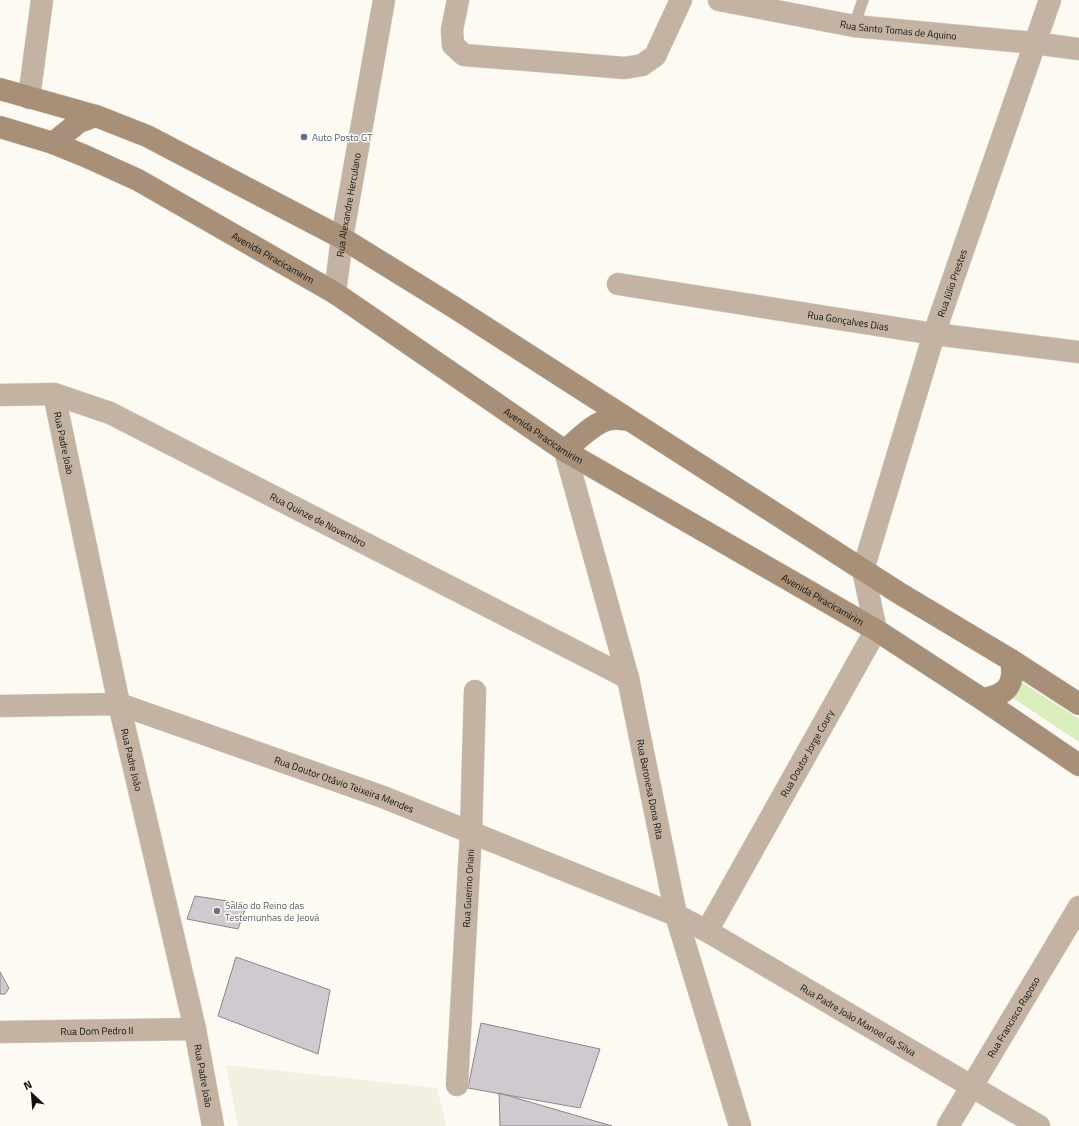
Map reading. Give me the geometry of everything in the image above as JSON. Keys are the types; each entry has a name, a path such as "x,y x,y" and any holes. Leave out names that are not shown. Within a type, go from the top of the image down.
{"main road":[{"path":"0,89 96,116 147,136 342,238 452,306 899,593 1011,660 1079,704"},
{"path":"0,102 29,98"},
{"path":"53,143 79,122 96,116"},
{"name":"Avenida Piracicamirim","path":"0,126 53,143 138,180 335,293 565,451 876,630 982,699 1079,765"},
{"path":"565,451 603,421 611,418 628,420"},
{"path":"982,699 993,698 1006,690 1010,685 1013,669 1011,660"}],"street":[{"path":"29,98 42,0"},
{"name":"Rua Alexandre Herculano","path":"335,293 342,238 384,0"},
{"path":"458,0 452,30 453,45 464,55 625,68 642,65 655,56 681,0"},
{"name":"Rua Santo Tomas de Aquino","path":"719,0 854,26 1034,43 1079,49"},
{"name":"Rua Júlio Prestes","path":"863,570 934,334 1050,0"},
{"name":"Rua Gonçalves Dias","path":"618,284 934,334 1079,352"},
{"name":"Rua Quinze de Novembro","path":"0,395 54,394 110,413 628,678"},
{"name":"Rua Padre João","path":"54,394 119,704 195,1029 213,1126"},
{"name":"Rua Baronesa Dona Rita","path":"565,451 628,678 676,915 740,1126"},
{"path":"863,570 876,630"},
{"name":"Rua Doutor Jorge Coury","path":"707,931 876,630"},
{"name":"Rua Guerino Oriani","path":"457,1085 471,832 474,691"},
{"name":"Rua Doutor Otávio Teixeira Mendes","path":"0,706 119,704 383,797 676,915"},
{"name":"Rua Francisco Raposo","path":"948,1126 1079,907"},
{"name":"Rua Padre João Manoel da Silva","path":"676,915 707,931 1039,1126"},
{"name":"Rua Dom Pedro II","path":"0,1032 195,1029"}],"lane":[{"path":"854,26 863,0"}],"shaded area":[{"path":"226,1065 437,1088 446,1126 238,1126"}],"green space":[{"path":"1021,682 1079,719 1079,742 1010,696"}],"building":[{"name":"Salão do Reino das Testemunhas de Jeová","path":"195,896 247,904 238,929 187,919"},
{"path":"236,957 330,990 318,1054 218,1016"},
{"path":"0,972 9,988 5,994 0,994"},
{"path":"481,1023 600,1049 580,1108 468,1088"},
{"path":"499,1093 612,1126 500,1126"}],"place":[{"name":"Auto Posto GT","path":"304,137"},
{"name":"Salão do Reino das Testemunhas de Jeová","path":"217,911"}]}
